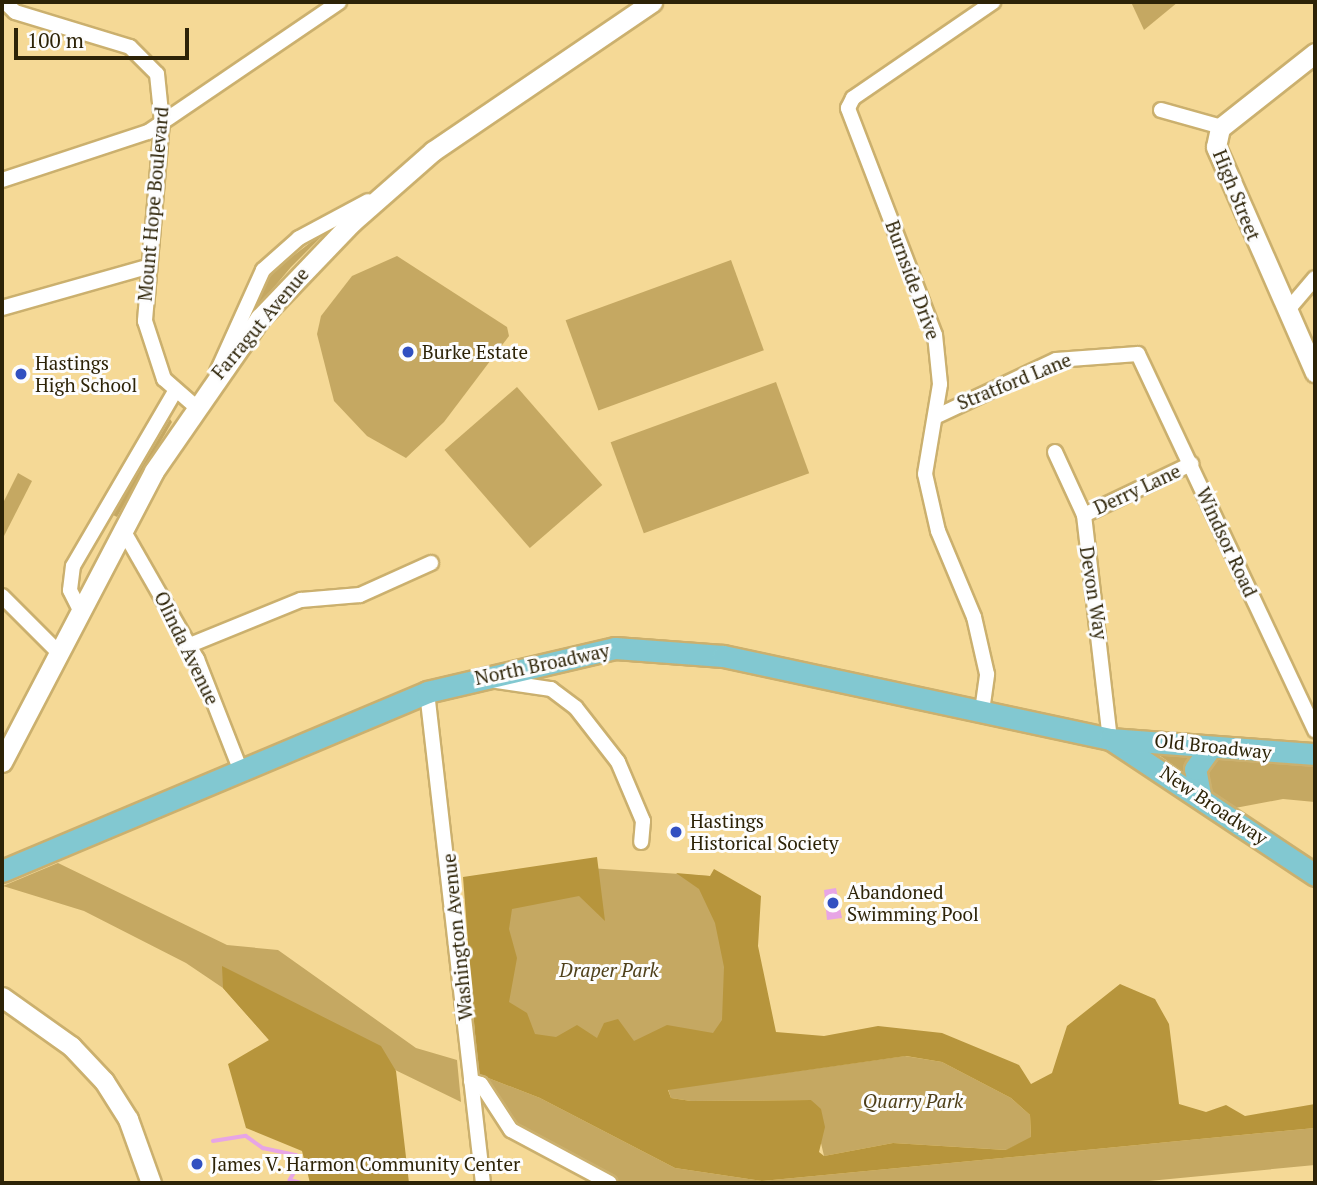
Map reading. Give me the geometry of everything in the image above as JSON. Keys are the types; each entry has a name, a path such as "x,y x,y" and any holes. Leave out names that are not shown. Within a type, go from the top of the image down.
{"main road":[{"name":"Farragut Avenue","path":"2,761 123,530 195,406 215,377 308,265 382,195 474,119 652,2"},
{"name":"High Street","path":"1315,53 1223,127 1216,138 1221,164 1315,372"},
{"name":"North Broadway","path":"2,871 427,692 475,677 583,651 670,648 1110,739"},
{"name":"Old Broadway","path":"1110,739 1315,754"},
{"name":"New Broadway","path":"1110,739 1200,794 1315,875"},
{"path":"1200,794 1195,769 1212,747"},
{"path":"2,997 62,1038 96,1071 128,1119 151,1183"}],"street":[{"name":"Burnside Drive","path":"982,711 987,674 974,617 928,500 925,474 940,384 935,335 848,108 853,97 993,2"},
{"name":"Mount Hope Boulevard","path":"4,3 15,12 140,54 160,82 162,122 147,267 147,334 174,393"},
{"path":"2,180 132,140 333,3"},
{"path":"1161,110 1223,127"},
{"path":"215,377 245,300 269,264 299,238 382,195"},
{"path":"2,309 147,267"},
{"path":"1287,311 1315,278"},
{"name":"Stratford Lane","path":"935,417 1056,360 1138,354"},
{"name":"Windsor Road","path":"1138,354 1315,730"},
{"path":"80,610 70,590 74,566 174,393 195,406"},
{"name":"Devon Way","path":"1055,452 1084,515 1110,739"},
{"name":"Derry Lane","path":"1084,515 1191,464"},
{"name":"Olinda Avenue","path":"123,530 190,645 241,771"},
{"path":"190,645 301,600 360,595 431,563"},
{"path":"2,597 59,653"},
{"path":"475,677 551,689 574,706 618,762 643,821 641,842"},
{"name":"Washington Avenue","path":"427,692 483,1183"},
{"path":"471,1081 481,1083 511,1130 610,1183"}],"green space":[{"path":"1131,2 1178,2 1144,30"},
{"path":"332,226 291,267 243,324 263,279"},
{"name":"Burke Estate","path":"397,256 507,327 509,336 444,422 406,458 367,436 334,401 317,334 321,316 352,276"},
{"name":"Burke Estate","path":"731,260 764,350 598,410 566,320"},
{"path":"776,382 809,473 644,533 611,442"},
{"name":"Burke Estate","path":"517,387 602,485 530,548 445,450"},
{"path":"170,419 172,422 117,517 113,515"},
{"path":"18,473 32,481 3,538 2,505"},
{"path":"1156,753 1315,761 1315,802 1283,799 1235,808"},
{"path":"58,863 227,945 278,950 416,1048 457,1060 461,1102 389,1067 269,1040 223,988 186,963 84,911 3,886"},
{"name":"Draper Park","path":"574,867 710,876 748,1047 487,1060 476,941 521,873"},
{"name":"Quarry Park","path":"905,1056 942,1062 1011,1098 1030,1115 1031,1138 1007,1150 893,1143 824,1156 811,1100 691,1101 671,1098 668,1089"},
{"path":"478,1074 540,1098 675,1168 762,1181 1315,1128 1315,1165 1128,1183 618,1183 515,1129"}],"shaded area":[{"path":"597,857 605,921 579,896 512,909 509,929 517,958 509,1002 527,1013 535,1034 556,1037 577,1025 597,1038 604,1023 618,1019 634,1041 667,1025 713,1033 722,1020 724,967 715,923 699,889 676,873 710,876 714,869 761,896 758,946 776,1032 824,1036 878,1026 942,1033 1019,1065 1031,1084 1052,1073 1067,1026 1120,984 1155,999 1169,1024 1179,1104 1206,1112 1226,1105 1245,1116 1315,1104 1315,1128 762,1181 675,1168 540,1098 478,1074 463,877","holes":["906,1056 942,1062 1011,1098 1030,1115 1031,1137 1006,1150 893,1143 824,1156 819,1152 825,1127 821,1109 811,1100 691,1101 671,1098 668,1090"]},
{"name":"Abandoned Swimming Pool","path":"836,888 842,918 827,920 824,890"},
{"path":"222,966 381,1046 396,1071 409,1183 310,1183 302,1151 246,1128 228,1064 269,1040 223,988"}],"waterway":[{"path":"213,1141 246,1136 263,1148 296,1155 301,1162 290,1180 301,1183"}],"place":[{"name":"Burke Estate","path":"408,352"},
{"name":"Hastings High School","path":"21,374"},
{"name":"Hastings Historical Society","path":"676,832"},
{"name":"Abandoned Swimming Pool","path":"833,903"},
{"name":"James V. Harmon Community Center","path":"197,1164"}]}
